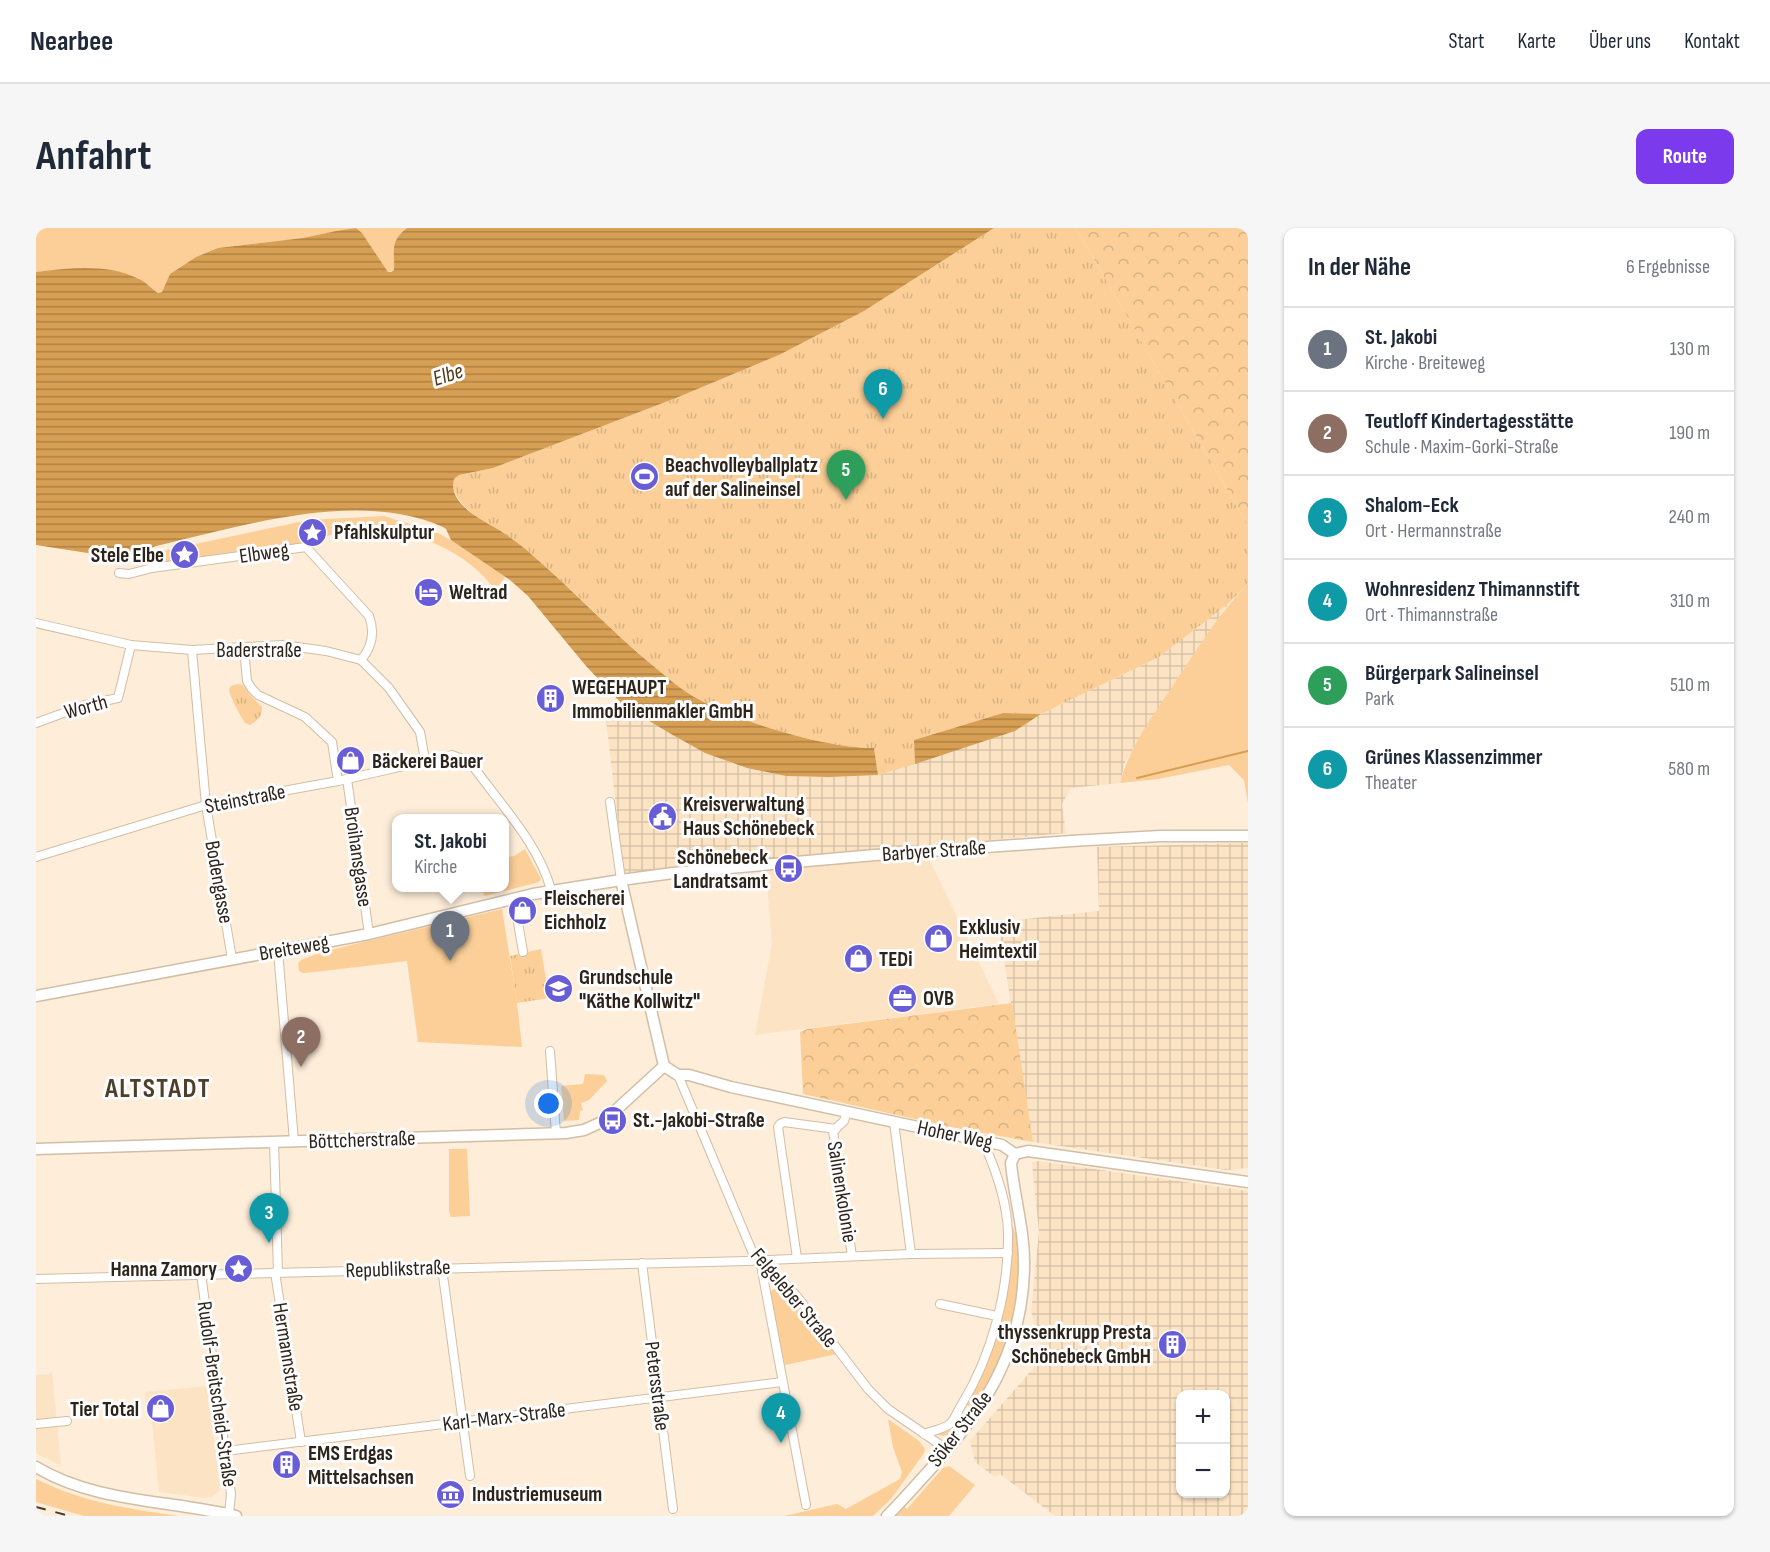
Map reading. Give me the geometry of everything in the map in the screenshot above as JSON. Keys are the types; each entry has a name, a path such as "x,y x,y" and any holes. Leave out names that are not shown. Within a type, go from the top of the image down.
{"street":[{"name":"Elbweg","path":"119,573 129,574 152,568 306,547 369,616 372,625 370,647 361,660"},
{"name":"Baderstraße","path":"36,622 131,645 192,650 284,645 326,651 361,660 389,688 420,732 425,760"},
{"name":"Worth","path":"36,723 85,705 118,698 131,645"},
{"path":"244,648 247,681 252,689 258,695 305,717 332,742 338,781"},
{"name":"Bodengasse","path":"192,650 206,805 232,959"},
{"name":"Steinstraße","path":"36,858 206,805 338,781 425,760 457,756 472,766 508,814"},
{"name":"Broihansgasse","path":"347,779 369,934"},
{"path":"610,802 621,880 664,1066"},
{"name":"Steinstraße","path":"509,815 524,835 544,871 551,890"},
{"name":"Barbyer Straße","path":"551,890 621,880 864,856 1160,836 1248,836"},
{"name":"Breiteweg","path":"36,996 369,934 551,890"},
{"path":"514,898 523,952"},
{"path":"278,951 294,1142"},
{"path":"550,1051 556,1134"},
{"name":"Hoher Weg","path":"664,1066 678,1075 689,1075 731,1087 1002,1145 1015,1154 1028,1151 1248,1182"},
{"name":"Böttcherstraße","path":"36,1149 556,1134 584,1130 604,1121 664,1066"},
{"name":"Felgeleber Straße","path":"678,1075 748,1243 760,1260 796,1296 868,1389 888,1409 948,1450"},
{"name":"Salinenkolonie","path":"847,1111 844,1121 833,1131 852,1256"},
{"name":"Salinenkolonie","path":"797,1258 778,1127 784,1122 836,1129"},
{"path":"894,1122 911,1254"},
{"name":"Hermannstraße","path":"274,1142 277,1272 301,1442"},
{"path":"924,1434 952,1421 977,1375 997,1316 1005,1278 1008,1231 1004,1197 986,1149 988,1142"},
{"name":"Söker Straße","path":"886,1516 948,1450 975,1416 995,1384 1010,1351 1023,1291 1024,1264 1011,1163 1015,1154"},
{"name":"Salinenkolonie","path":"760,1260 1008,1253"},
{"path":"760,1260 806,1505"},
{"name":"Republikstraße","path":"36,1279 760,1260"},
{"name":"Petersstraße","path":"642,1263 673,1509"},
{"path":"442,1268 470,1476"},
{"name":"Rudolf-Breitscheid-Straße","path":"201,1274 233,1515"},
{"path":"940,1304 997,1316"},
{"name":"Karl-Marx-Straße","path":"226,1451 782,1382"},
{"path":"36,1424 67,1421"},
{"path":"36,1467 66,1482 100,1493 233,1515"}],"shaded area":[{"path":"1229,603 1125,762 1120,783 1071,788 1062,804 1066,833 624,873 606,719 623,705 705,753 747,768 786,776 878,775 1015,731 1041,714 1159,657"},
{"path":"1248,843 1248,1168 1226,1170 1033,1142 998,922 1099,911 1097,847"},
{"path":"928,857 999,1004 755,1035 772,943 766,870"},
{"path":"1038,1161 1248,1191 1248,1516 1055,1516 1000,1474 995,1477 975,1462 970,1441 1044,1356 1031,1312 1039,1232 1032,1163"},
{"path":"52,1371 61,1466 36,1453 36,1375 49,1374"},
{"path":"208,1386 220,1490 212,1497 204,1498 159,1492 150,1402 146,1402 145,1392"}],"green space":[{"path":"36,228 356,228 303,238 218,248 196,257 170,274 162,292 158,293 142,280 114,271 75,269 36,272"},
{"path":"356,228 407,228 395,242 394,270 388,272 362,233"},
{"path":"994,228 1076,228 1248,526 1248,584 1229,603 1159,657 1041,714 1003,713 914,740 915,764 878,775 874,748 832,744 785,733 718,709 687,692 636,652 531,554 470,511 460,501 454,490 454,479 459,475 493,468 676,398 779,355 864,311"},
{"path":"1076,228 1248,228 1248,526"},
{"path":"384,516 438,533 509,573 495,590 481,573 443,547 398,532 374,529 352,530 330,535 306,547 152,568 157,552 309,520"},
{"path":"1248,584 1248,803 1244,780 1229,765 1158,779 1120,783 1130,756 1152,717 1209,631"},
{"path":"238,684 243,685 262,707 259,718 250,725 243,720 229,689"},
{"path":"525,849 541,879 539,882 509,890 509,857"},
{"path":"484,892 500,892 484,896"},
{"path":"502,909 522,1047 418,1042 407,961 315,972 299,971 298,964 301,960 322,952"},
{"path":"541,949 549,998 517,1003 510,956"},
{"path":"1012,1003 1033,1142 960,1129 803,1094 800,1032 807,1029"},
{"path":"585,1074 604,1075 607,1081 589,1100 581,1103 583,1110 580,1111 579,1120 564,1121 561,1086 583,1084"},
{"path":"449,1149 467,1149 470,1216 451,1217 449,1211"},
{"path":"1011,1222 1018,1240 1019,1253 1015,1306 1006,1344 991,1380 964,1422 953,1433 938,1435 939,1432 953,1427 970,1408 966,1404 975,1388 1011,1258"},
{"path":"779,1287 787,1291 837,1354 785,1365 769,1295 772,1290"},
{"path":"888,1419 919,1441 925,1449 891,1499 873,1516 784,1516 837,1504 846,1509 900,1479 902,1472 893,1447"},
{"path":"949,1466 975,1485 949,1516 894,1516 904,1506 907,1509 943,1468"},
{"path":"36,1479 88,1499 178,1516 84,1516 36,1502"}],"water":[{"name":"Elbe","path":"356,228 362,233 388,272 391,272 394,270 395,242 407,228 994,228 864,311 779,355 676,398 493,468 459,475 454,479 453,488 456,497 469,511 528,551 636,652 681,688 718,709 785,733 832,744 874,748 878,775 786,776 747,768 705,753 623,705 586,666 528,596 510,580 451,540 443,527 410,516 374,511 338,511 300,515 263,521 156,546 141,558 107,556 36,545 36,272 75,268 114,271 142,280 158,293 162,292 170,274 196,257 218,248 303,238"},
{"path":"1003,713 1041,714 1015,731 915,764 914,740"}],"waterway":[{"path":"1137,778 1248,751"}],"railway":[{"path":"36,1507 70,1516"}],"place":[{"name":"Grünes Klassenzimmer","path":"883,419"},
{"name":"Beachvolleyballplatz auf der Salineinsel","path":"644,477"},
{"name":"Bürgerpark Salineinsel","path":"846,500"},
{"name":"Pfahlskulptur","path":"313,532"},
{"name":"Stele Elbe","path":"185,555"},
{"name":"Weltrad","path":"428,592"},
{"name":"WEGEHAUPT Immobilienmakler GmbH","path":"551,699"},
{"name":"Bäckerei Bauer","path":"351,761"},
{"name":"Kreisverwaltung Haus Schönebeck","path":"662,816"},
{"name":"Schönebeck Landratsamt","path":"789,869"},
{"name":"Fleischerei Eichholz","path":"523,910"},
{"name":"Exklusiv Heimtextil","path":"938,939"},
{"name":"TEDi","path":"858,959"},
{"name":"St. Jakobi","path":"450,961"},
{"name":"Grundschule \"Käthe Kollwitz\"","path":"558,989"},
{"name":"OVB","path":"902,998"},
{"name":"Teutloff Kindertagesstätte","path":"301,1067"},
{"name":"St.-Jakobi-Straße","path":"612,1120"},
{"name":"Shalom-Eck","path":"269,1243"},
{"name":"Hanna Zamory","path":"238,1269"},
{"name":"thyssenkrupp Presta Schönebeck GmbH","path":"1172,1344"},
{"name":"Tier Total","path":"160,1409"},
{"name":"Wohnresidenz Thimannstift","path":"781,1443"},
{"name":"EMS Erdgas Mittelsachsen","path":"287,1465"},
{"name":"Industriemuseum","path":"451,1494"}],"district":[{"name":"ALTSTADT","path":"158,1089"}]}
